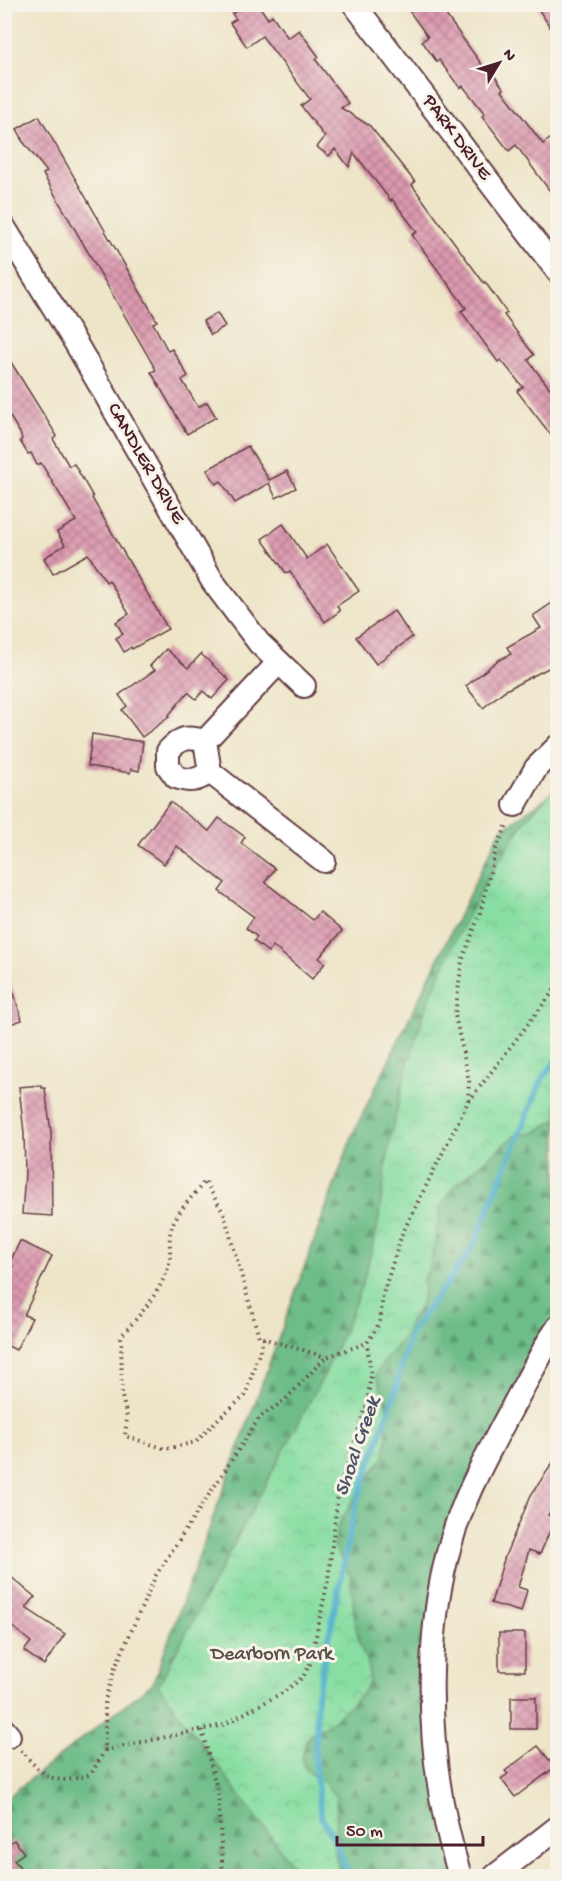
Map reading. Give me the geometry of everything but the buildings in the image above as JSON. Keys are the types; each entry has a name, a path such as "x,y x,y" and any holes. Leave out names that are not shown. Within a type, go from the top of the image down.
{"street":[{"name":"PARK DRIVE","path":"354,4 558,273"},
{"name":"CANDLER DRIVE","path":"4,227 78,347 213,582 259,643 304,686"},
{"path":"206,741 279,662"},
{"path":"206,741 190,737 177,741 168,751 168,766 176,777 189,781 199,780 210,772"},
{"path":"206,741 210,772 324,861"},
{"path":"515,805 536,768 558,746"},
{"path":"460,1876 440,1800 435,1747 432,1654 444,1564 471,1489 558,1327"},
{"path":"495,1876 558,1827"}],"path":[{"path":"468,1102 469,1081 454,1015 462,961 480,913 496,849 515,805"},
{"path":"105,1750 223,1725 284,1692 303,1677 310,1664 328,1580 338,1494 368,1404 371,1375 367,1343 380,1322 383,1294 402,1234 468,1102 558,985"},
{"path":"264,1338 245,1396 196,1442 166,1449 125,1436 127,1417 122,1396 121,1336 150,1304 169,1267 172,1249 170,1235 176,1219 205,1181 224,1214 259,1337 264,1338 326,1357"},
{"path":"7,1733 37,1770 57,1780 71,1781 91,1774 105,1750 105,1700 115,1668 156,1575 260,1417 285,1400 326,1357 367,1343"},
{"path":"202,1730 218,1793 223,1876"}],"green space":[{"name":"Dearborn Park","path":"557,786 557,1119 536,1132 514,1136 454,1187 441,1206 428,1273 423,1280 424,1291 420,1307 404,1337 376,1374 386,1404 387,1439 384,1457 360,1489 338,1526 334,1545 351,1578 355,1623 360,1645 369,1666 369,1683 360,1696 330,1723 309,1736 302,1758 304,1767 325,1783 336,1797 334,1850 341,1876 300,1876 158,1686 324,1375 348,1321 364,1279 377,1229 390,1139 407,1067 427,1005 453,944 487,879 527,818"},
{"path":"557,790 557,1327 444,1556 435,1749 467,1876 5,1876 5,1799 153,1683 353,1134 500,831"}],"waterway":[{"name":"Shoal Creek","path":"349,1876 335,1841 321,1816 315,1767 317,1696 355,1507 395,1393 410,1333 472,1249 543,1077 558,1059"}]}
